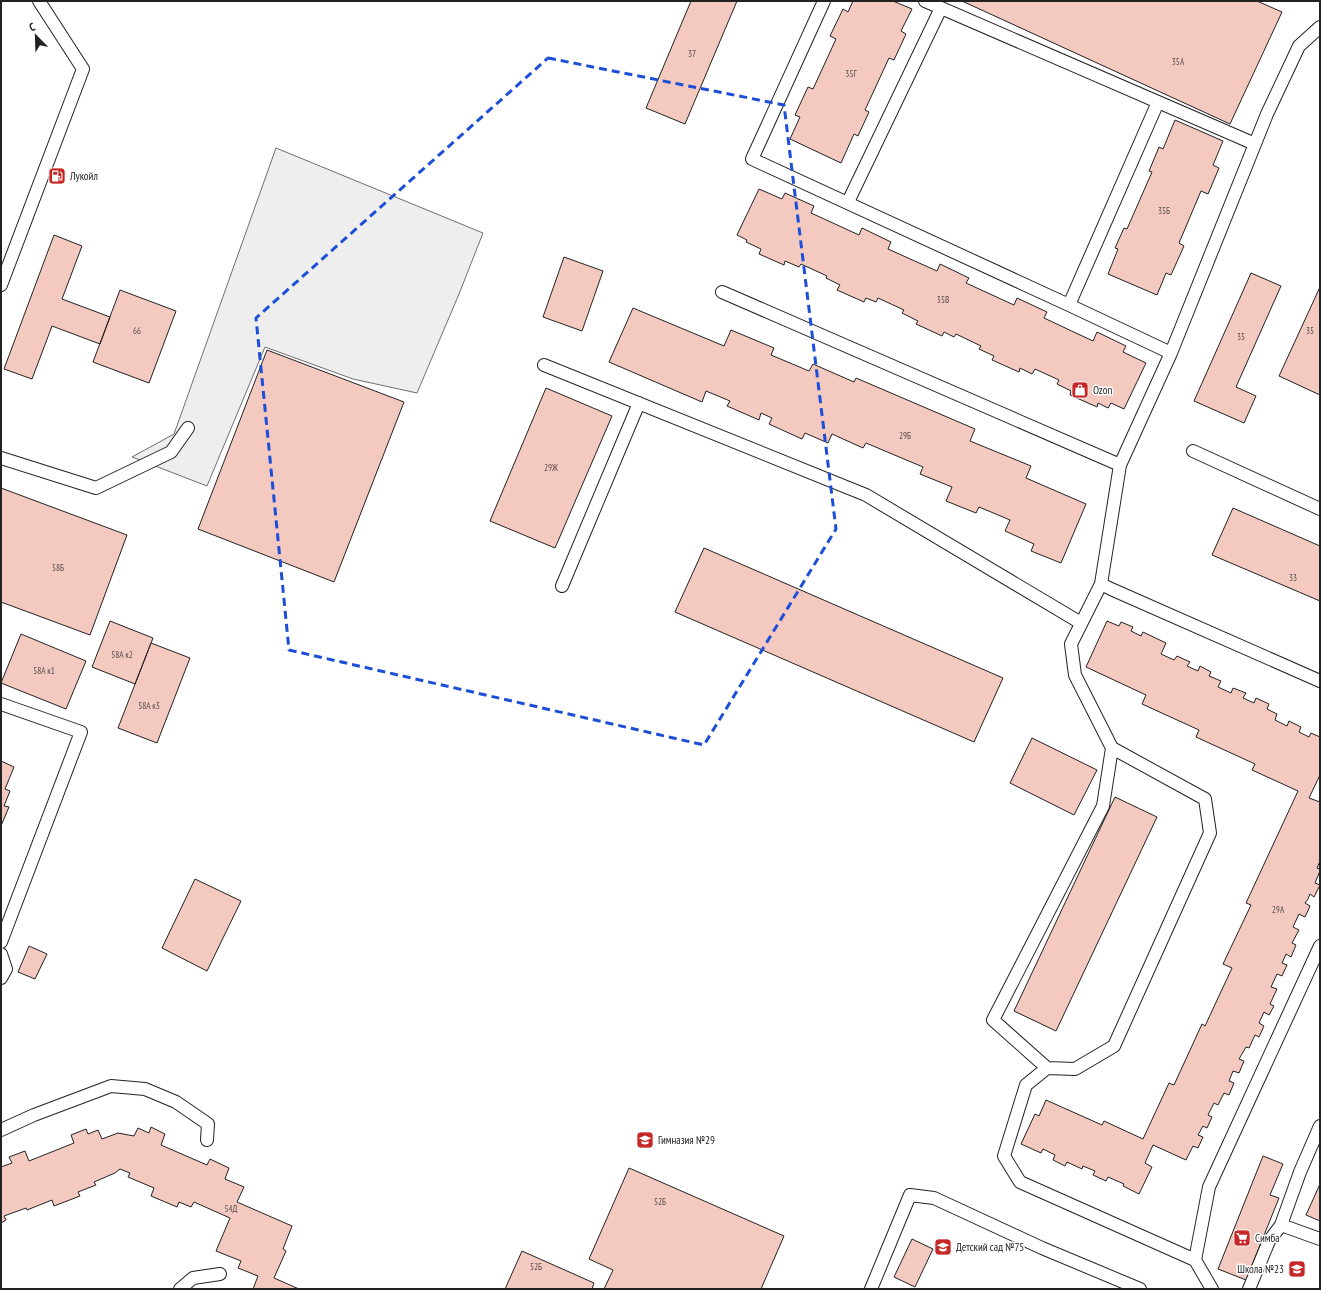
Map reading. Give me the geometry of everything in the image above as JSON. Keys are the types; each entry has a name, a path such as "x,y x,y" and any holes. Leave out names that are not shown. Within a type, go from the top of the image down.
{"lane":[{"path":"1,285 84,69 39,1"},
{"path":"824,1 752,159 848,202 1171,354"},
{"path":"925,1 1255,144"},
{"path":"848,202 941,8"},
{"path":"1112,748 1103,806 993,1020 1047,1068 1075,1069 1114,1046 1210,833 1206,799 1112,748 1075,675 1071,644 1101,584 1120,465 1171,354 1267,114 1298,46 1320,27"},
{"path":"1069,305 1158,102"},
{"path":"722,292 1120,465"},
{"path":"544,365 866,496 1081,623"},
{"path":"562,586 639,403"},
{"path":"1,458 96,488 171,452 188,428"},
{"path":"1193,451 1320,509"},
{"path":"1101,584 1320,681"},
{"path":"1,704 81,732 1,942"},
{"path":"1196,1260 1209,1186 1320,946"},
{"path":"1,954 6,969 1,978"},
{"path":"1047,1068 1026,1085 1004,1156 1020,1182 1196,1260 1212,1289"},
{"path":"1,1130 34,1115 110,1086 145,1089 176,1102 208,1124 207,1140"},
{"path":"1249,1289 1269,1241 1280,1225 1320,1126"},
{"path":"871,1289 910,1194 934,1198 1042,1248 1140,1289"},
{"path":"1280,1225 1320,1239"},
{"path":"180,1289 193,1278 220,1274"}],"highlighted area":[{"path":"548,58 784,105 836,529 704,745 289,650 256,318"}],"shaded area":[{"path":"276,148 483,233 417,393 353,379 265,347 207,486 132,457 174,434"}],"building":[{"path":"691,1 737,1 685,124 646,108"},
{"path":"853,1 893,1 912,9 901,31 906,34 894,60 889,58 865,110 869,112 858,136 854,134 841,163 790,139 800,117 795,115 808,87 813,89 836,39 830,36 843,9 848,12"},
{"path":"962,1 1257,1 1282,12 1230,124"},
{"path":"1175,120 1223,141 1213,165 1219,168 1208,194 1201,191 1179,243 1184,246 1171,275 1166,273 1157,295 1108,274 1118,249 1115,248 1124,228 1127,229 1152,172 1149,171 1159,147 1163,149"},
{"path":"759,189 782,199 785,193 814,206 811,213 859,235 862,228 891,242 888,249 937,271 940,264 969,278 966,283 1014,305 1017,298 1047,312 1044,318 1093,341 1097,332 1126,346 1123,352 1146,363 1124,409 1111,403 1108,408 1098,403 1097,407 1070,395 1071,391 1057,384 1059,380 1035,369 1032,374 1020,368 1019,372 992,360 994,356 979,349 981,346 956,334 954,337 944,332 942,336 916,324 918,321 902,313 904,310 878,298 876,302 866,298 864,302 837,290 840,285 826,278 827,276 801,264 799,267 785,261 784,265 759,254 761,249 746,242 747,240 737,235"},
{"path":"54,235 82,246 62,299 110,317 100,344 52,326 32,379 4,369"},
{"path":"564,257 603,271 582,331 543,317"},
{"path":"1251,273 1281,286 1236,387 1256,396 1244,423 1194,401"},
{"path":"1320,287 1320,395 1279,376"},
{"path":"120,290 176,311 149,383 93,362"},
{"path":"633,308 724,346 731,330 774,348 771,355 809,371 813,364 854,382 856,378 975,429 970,441 1031,466 1026,478 1086,504 1061,563 1031,551 1034,544 1005,531 1010,520 979,507 976,513 946,501 952,487 920,474 923,467 866,443 863,448 832,434 828,443 805,433 802,439 769,424 772,418 761,413 759,420 727,406 730,401 706,391 702,402 609,362"},
{"path":"267,350 404,402 334,582 198,529"},
{"path":"546,388 612,416 555,548 490,521"},
{"path":"1,488 127,535 90,635 1,602"},
{"path":"1233,508 1320,546 1320,601 1212,555"},
{"path":"704,548 1003,678 974,742 675,612"},
{"path":"110,621 153,638 135,684 92,667"},
{"path":"1107,621 1119,626 1121,622 1133,627 1131,631 1141,636 1143,632 1166,643 1161,654 1174,660 1177,656 1190,662 1187,666 1198,671 1200,666 1211,672 1209,676 1221,681 1218,687 1231,693 1233,688 1246,693 1243,698 1254,703 1256,698 1269,704 1267,709 1277,714 1275,720 1287,726 1289,721 1301,727 1299,732 1309,737 1311,733 1320,737 1320,775 1309,798 1320,802 1320,861 1317,868 1320,869 1320,871 1315,883 1320,885 1314,897 1310,894 1305,903 1310,906 1305,917 1299,914 1293,927 1299,930 1292,943 1296,945 1291,957 1286,954 1282,963 1287,965 1282,976 1277,974 1271,987 1277,989 1270,1004 1274,1006 1269,1015 1264,1012 1259,1023 1264,1026 1259,1037 1255,1035 1249,1048 1246,1047 1239,1059 1244,1061 1239,1073 1233,1071 1229,1081 1234,1083 1229,1095 1224,1093 1218,1105 1214,1103 1208,1115 1212,1117 1207,1128 1203,1126 1198,1135 1203,1137 1198,1148 1193,1146 1186,1160 1153,1145 1145,1163 1152,1167 1139,1194 1123,1186 1124,1184 1108,1177 1106,1181 1093,1175 1095,1171 1083,1166 1082,1169 1067,1162 1065,1166 1053,1160 1055,1155 1043,1149 1041,1153 1021,1144 1035,1114 1039,1116 1046,1100 1102,1125 1104,1121 1143,1139 1169,1083 1174,1085 1202,1024 1205,1026 1232,968 1223,964 1251,905 1246,903 1298,791 1252,770 1255,764 1196,737 1199,730 1142,704 1146,695 1086,667"},
{"path":"21,634 86,661 66,709 1,683"},
{"path":"151,643 190,658 157,743 118,728"},
{"path":"1032,738 1097,770 1074,815 1010,783"},
{"path":"1,761 14,767 5,789 10,791 4,806 9,807 1,826"},
{"path":"1115,797 1157,817 1056,1031 1014,1011"},
{"path":"195,879 241,901 207,971 162,948"},
{"path":"29,946 47,954 35,979 18,972"},
{"path":"151,1127 165,1134 161,1145 207,1165 210,1159 229,1168 225,1179 244,1187 237,1202 292,1226 283,1249 286,1251 274,1278 299,1289 253,1289 258,1276 238,1268 241,1261 216,1251 230,1218 194,1202 191,1207 179,1202 177,1207 151,1196 154,1188 128,1177 130,1173 120,1169 115,1173 94,1182 96,1185 78,1192 80,1196 54,1206 52,1200 27,1210 26,1208 4,1216 6,1220 1,1223 1,1167 12,1163 9,1157 25,1151 29,1161 74,1143 71,1135 86,1129 88,1134 98,1130 102,1139 118,1133 134,1136 138,1128 149,1133"},
{"path":"1263,1156 1283,1164 1270,1195 1279,1198 1246,1280 1218,1269"},
{"path":"629,1168 784,1236 761,1289 604,1289 613,1270 589,1259"},
{"path":"1320,1184 1320,1221 1306,1215"},
{"path":"912,1239 933,1249 915,1287 894,1277"},
{"path":"522,1251 594,1283 592,1289 505,1289"}],"place":[{"name":"Лукойл","path":"57,176"},
{"name":"Ozon","path":"1080,390"},
{"name":"Гимназия №29","path":"645,1140"},
{"name":"Симба","path":"1242,1238"},
{"name":"Детский сад №75","path":"943,1247"},
{"name":"Школа №23","path":"1297,1269"}]}
